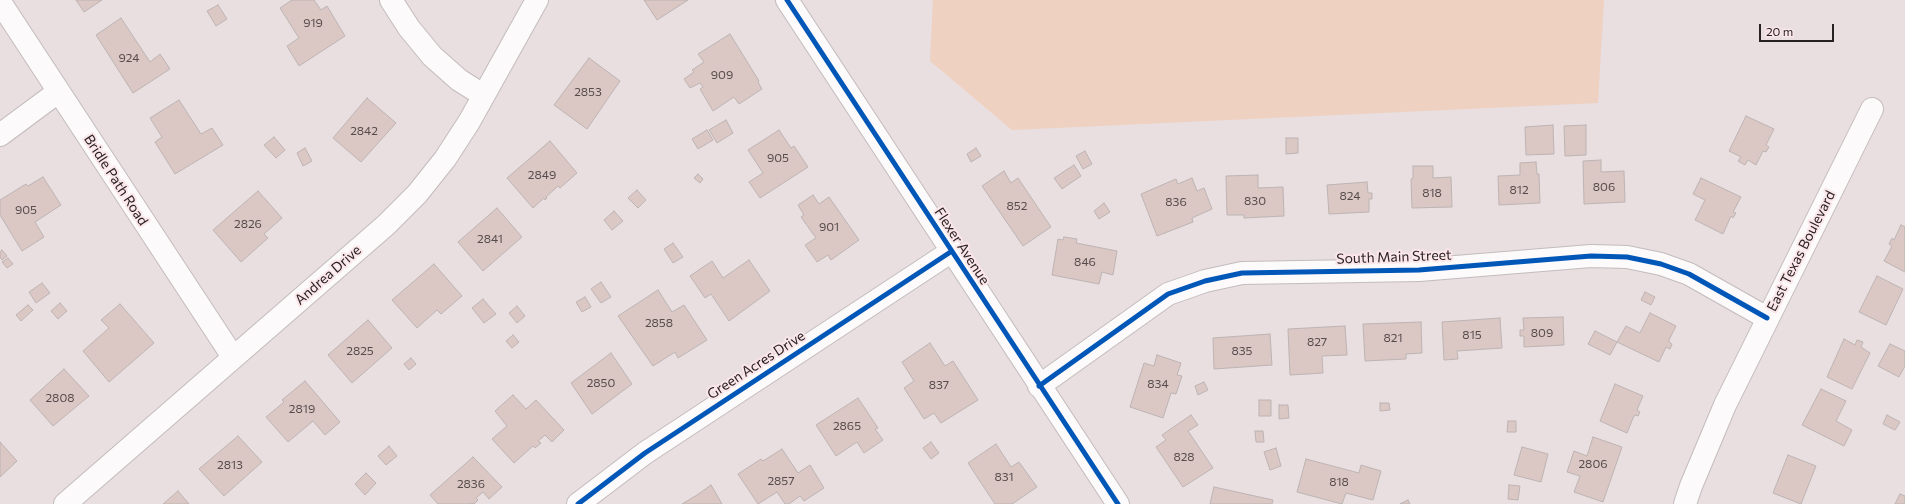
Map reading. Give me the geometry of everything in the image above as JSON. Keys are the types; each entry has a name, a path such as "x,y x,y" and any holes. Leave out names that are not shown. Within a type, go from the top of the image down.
{"street":[{"path":"391,0 409,28 432,56 459,80 483,96"},
{"name":"Andrea Drive","path":"65,504 386,225 418,194 446,159 469,122 537,0"},
{"name":"Flexer Avenue","path":"787,0 1039,386 1118,504"},
{"name":"Bridle Path Road","path":"0,2 233,357"},
{"path":"0,135 58,92"},
{"name":"East Texas Boulevard","path":"1685,504 1725,405 1872,109"},
{"name":"Green Acres Drive","path":"578,504 645,453 952,252"},
{"name":"South Main Street","path":"1039,386 1168,294 1205,281 1242,273 1419,270 1591,256 1627,257 1661,264 1689,274 1768,318"}],"shaded area":[{"path":"933,0 1604,0 1598,103 1012,130 930,61"}],"building":[{"path":"76,0 102,0 84,12"},
{"path":"292,0 314,0 321,10 327,6 345,36 299,66 287,46 299,38 280,8"},
{"path":"644,0 688,0 657,20"},
{"path":"218,5 227,19 216,26 207,11"},
{"path":"121,18 150,62 160,54 170,69 133,93 96,35"},
{"path":"730,34 759,81 758,82 762,89 739,104 734,97 713,111 700,89 703,87 700,83 690,88 684,79 694,72 692,70 704,62 698,54"},
{"path":"589,58 620,81 587,129 554,105"},
{"path":"367,98 396,123 361,162 333,138"},
{"path":"179,100 201,134 212,128 223,145 175,174 155,142 162,137 150,118"},
{"path":"1746,116 1774,129 1766,145 1769,147 1766,152 1763,151 1756,165 1748,160 1745,165 1738,161 1741,157 1729,151"},
{"path":"726,120 733,133 717,143 709,130"},
{"path":"1553,125 1554,154 1526,155 1525,127"},
{"path":"1586,125 1586,155 1565,156 1564,126"},
{"path":"707,130 713,140 698,149 692,139"},
{"path":"779,130 791,148 794,146 808,167 760,198 749,182 763,173 748,150"},
{"path":"274,137 285,150 276,158 264,145"},
{"path":"1286,138 1298,138 1298,153 1286,154"},
{"path":"550,141 577,173 560,188 558,186 546,197 547,198 545,200 544,198 533,208 507,178"},
{"path":"305,148 312,161 303,166 297,153"},
{"path":"976,148 981,156 971,162 967,154"},
{"path":"1085,151 1092,164 1083,169 1076,156"},
{"path":"1601,160 1601,172 1624,171 1625,202 1584,204 1583,161"},
{"path":"1536,162 1537,174 1539,174 1540,203 1499,205 1498,176 1520,175 1520,163"},
{"path":"1074,165 1081,176 1062,189 1054,178"},
{"path":"1413,166 1433,166 1433,178 1451,177 1452,207 1412,208 1411,179 1413,178"},
{"path":"1004,171 1011,183 1018,178 1051,227 1023,246 982,186"},
{"path":"698,174 703,179 700,183 694,178"},
{"path":"1258,175 1258,188 1283,187 1284,216 1244,218 1244,215 1227,215 1226,176"},
{"path":"43,177 61,205 35,222 44,237 22,251 0,215 0,200 26,184 28,186"},
{"path":"1192,178 1197,191 1204,188 1212,209 1192,218 1193,222 1157,236 1141,194 1176,179 1178,184"},
{"path":"1701,178 1741,197 1733,212 1736,213 1733,218 1731,216 1723,234 1695,220 1705,200 1693,194"},
{"path":"1367,182 1368,193 1372,193 1372,199 1369,199 1369,212 1329,214 1327,185"},
{"path":"637,190 646,200 638,208 628,198"},
{"path":"258,191 282,218 264,234 268,238 241,262 213,230"},
{"path":"813,195 819,204 829,197 859,240 831,260 828,255 817,262 805,245 816,238 801,217 804,215 798,205"},
{"path":"1104,203 1110,212 1099,219 1094,211"},
{"path":"497,208 522,237 483,271 458,242"},
{"path":"614,211 623,221 612,230 604,220"},
{"path":"1901,225 1905,227 1905,272 1884,261 1892,246 1889,244 1892,238 1894,240"},
{"path":"1064,237 1077,239 1076,243 1117,251 1113,275 1102,272 1099,284 1052,275 1058,239 1063,240"},
{"path":"673,243 683,257 673,263 664,249"},
{"path":"2,250 7,256 2,260 0,257 0,252"},
{"path":"8,258 13,264 7,268 2,262"},
{"path":"749,260 770,291 729,321 711,294 705,298 690,276 712,261 723,278"},
{"path":"434,264 462,296 441,314 437,310 417,328 392,300"},
{"path":"1877,276 1903,289 1886,325 1859,312"},
{"path":"601,282 611,297 601,303 591,289"},
{"path":"42,283 50,293 36,303 29,292"},
{"path":"658,290 672,312 684,305 707,340 678,358 675,352 653,366 618,316"},
{"path":"1645,292 1655,297 1651,305 1641,300"},
{"path":"585,297 591,307 582,312 576,302"},
{"path":"483,299 496,314 484,323 472,308"},
{"path":"60,303 67,311 58,319 51,311"},
{"path":"120,304 154,343 109,382 83,351 109,328 101,320"},
{"path":"28,305 33,310 21,321 16,315"},
{"path":"517,306 525,316 517,323 509,313"},
{"path":"1650,313 1676,326 1669,340 1672,344 1670,349 1666,347 1659,362 1617,342 1626,326 1640,333"},
{"path":"1563,317 1564,345 1524,347 1524,336 1520,336 1520,330 1524,330 1523,318"},
{"path":"1500,318 1502,348 1457,351 1458,359 1444,360 1442,322"},
{"path":"368,320 392,348 352,383 328,355"},
{"path":"1421,322 1422,353 1406,354 1406,359 1365,361 1363,324"},
{"path":"1345,326 1347,355 1322,356 1323,373 1290,375 1288,329"},
{"path":"1595,331 1617,342 1610,355 1588,344"},
{"path":"1270,334 1272,365 1214,369 1213,338"},
{"path":"513,335 519,342 512,348 506,341"},
{"path":"1844,339 1855,345 1857,340 1863,342 1861,347 1870,353 1852,389 1827,377"},
{"path":"930,343 945,366 953,361 978,400 941,423 934,413 924,419 904,388 914,381 902,362"},
{"path":"1890,344 1905,351 1905,366 1899,377 1878,366"},
{"path":"611,353 632,384 592,414 571,383"},
{"path":"1157,355 1181,363 1177,375 1182,376 1176,394 1171,393 1163,418 1130,407 1144,363 1154,366"},
{"path":"411,358 416,364 409,370 404,364"},
{"path":"64,369 89,396 53,426 30,400"},
{"path":"305,381 340,422 325,435 313,421 288,442 266,417 284,402 282,400"},
{"path":"1204,382 1208,390 1198,395 1195,386"},
{"path":"1615,384 1643,396 1637,410 1640,412 1638,416 1635,415 1633,418 1627,433 1600,421"},
{"path":"1821,389 1846,401 1836,421 1852,430 1844,446 1802,425"},
{"path":"513,395 526,409 536,400 564,430 552,442 545,435 538,441 541,443 535,448 533,446 514,463 492,439 507,426 495,411"},
{"path":"858,398 878,428 875,429 883,440 864,453 857,442 836,456 816,425"},
{"path":"1259,400 1271,400 1271,416 1259,416"},
{"path":"1380,403 1389,403 1390,410 1380,411"},
{"path":"1279,405 1288,405 1289,418 1279,419"},
{"path":"1191,415 1198,425 1188,431 1213,468 1183,487 1156,447 1166,440 1162,435"},
{"path":"1887,415 1900,422 1895,430 1883,424"},
{"path":"1508,421 1516,421 1516,432 1507,432"},
{"path":"1255,431 1263,431 1264,442 1256,442"},
{"path":"238,436 262,462 224,496 199,469"},
{"path":"1593,437 1622,447 1603,502 1574,492 1580,476 1567,472 1574,451 1587,456"},
{"path":"0,442 17,461 0,477"},
{"path":"931,442 939,453 931,459 923,448"},
{"path":"996,444 1011,467 1019,462 1037,487 1012,504 995,504 968,463"},
{"path":"389,446 397,456 386,465 378,456"},
{"path":"1522,447 1548,454 1541,482 1514,475"},
{"path":"1276,448 1281,466 1270,470 1264,452"},
{"path":"782,449 798,473 810,465 824,488 804,501 800,496 789,504 785,504 777,492 758,504 738,474 761,459 763,461"},
{"path":"1788,455 1816,466 1801,504 1773,493"},
{"path":"473,457 502,487 489,499 483,492 476,498 478,500 474,504 438,504 430,495"},
{"path":"1306,459 1359,473 1361,465 1381,471 1373,500 1346,493 1342,504 1297,492"},
{"path":"366,473 376,483 365,495 355,484"},
{"path":"711,485 722,504 682,504 697,495"},
{"path":"1509,485 1520,486 1518,500 1508,499"},
{"path":"1214,487 1273,500 1272,504 1210,504"},
{"path":"178,491 189,504 163,504"},
{"path":"1900,494 1905,496 1905,504 1895,504"},
{"path":"1408,500 1410,504 1400,504"}],"cycle path":[{"path":"787,0 1118,504"},
{"path":"578,504 645,453 952,251"},
{"path":"1039,386 1168,294 1205,281 1242,273 1419,270 1591,256 1627,257 1661,264 1689,274 1767,318"}]}
